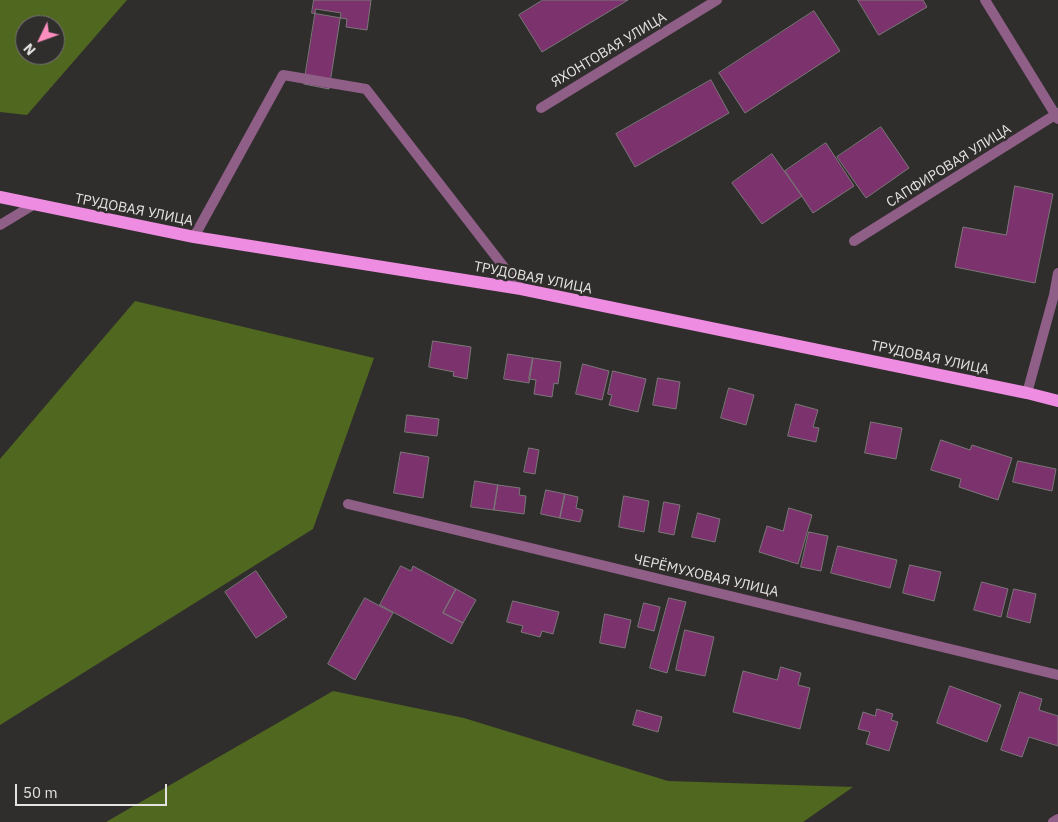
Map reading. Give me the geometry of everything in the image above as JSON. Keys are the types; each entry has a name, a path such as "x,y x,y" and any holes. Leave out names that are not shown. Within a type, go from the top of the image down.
{"main road":[{"name":"ТРУДОВАЯ УЛИЦА","path":"0,197 194,237 521,289 1027,393 1058,401"}],"street":[{"name":"ЯХОНТОВАЯ УЛИЦА","path":"541,108 717,0"},
{"path":"985,0 1057,115"},
{"path":"194,237 283,75 366,89 521,289"},
{"name":"САПФИРОВАЯ УЛИЦА","path":"854,241 1057,115"},
{"path":"0,225 33,205"},
{"path":"1027,393 1054,295 1058,273"},
{"name":"ЧЕРЁМУХОВАЯ УЛИЦА","path":"348,504 1058,675"},
{"path":"1054,822 1058,819"}],"green space":[{"path":"0,0 127,0 27,115 0,112"},
{"path":"135,301 374,358 313,529 0,725 0,459"},
{"path":"333,691 464,718 668,781 853,787 803,822 106,822"}],"building":[{"path":"314,0 371,0 367,30 346,27 347,19 312,13"},
{"path":"543,0 628,0 542,52 519,15"},
{"path":"858,0 923,0 927,7 879,35"},
{"path":"316,9 341,13 329,89 304,84"},
{"path":"814,11 840,51 745,113 719,73"},
{"path":"711,80 729,113 635,167 616,134"},
{"path":"881,127 909,168 866,198 837,157"},
{"path":"826,143 854,186 813,213 785,171"},
{"path":"772,154 802,196 762,224 732,183"},
{"path":"1015,186 1053,194 1035,283 955,267 963,227 1006,235"},
{"path":"433,341 471,347 467,379 453,376 454,372 429,367"},
{"path":"508,354 533,358 529,383 504,379"},
{"path":"533,358 561,362 558,384 554,383 552,397 534,394 536,380 529,379"},
{"path":"583,364 609,371 602,400 576,394"},
{"path":"613,371 646,379 638,412 609,405 612,395 608,394"},
{"path":"658,378 680,382 676,409 653,405"},
{"path":"729,388 754,395 746,425 721,418"},
{"path":"796,404 818,410 813,427 819,428 816,442 788,436"},
{"path":"407,415 439,419 437,436 405,432"},
{"path":"871,422 902,428 896,459 865,453"},
{"path":"941,440 970,450 972,445 1012,458 998,500 959,487 961,479 931,470"},
{"path":"529,448 539,450 535,474 524,472"},
{"path":"401,452 429,457 423,498 394,493"},
{"path":"1018,461 1056,469 1052,491 1013,482"},
{"path":"475,481 498,485 494,510 471,507"},
{"path":"498,485 520,488 519,495 526,496 524,514 494,510"},
{"path":"546,490 565,494 560,518 541,514"},
{"path":"565,494 578,497 576,508 583,510 580,522 560,518"},
{"path":"624,496 649,501 644,532 619,527"},
{"path":"664,502 680,505 674,535 659,532"},
{"path":"789,508 812,515 798,564 759,552 767,526 783,531"},
{"path":"698,513 720,519 715,542 692,537"},
{"path":"809,532 828,536 821,571 801,567"},
{"path":"838,546 897,560 890,588 831,573"},
{"path":"910,565 941,572 934,601 903,593"},
{"path":"401,566 411,571 413,566 456,589 443,613 463,623 452,644 380,605"},
{"path":"256,571 287,617 256,638 225,592"},
{"path":"982,582 1008,589 1001,617 974,610"},
{"path":"456,589 476,600 463,623 443,613"},
{"path":"1014,589 1036,594 1030,623 1007,617"},
{"path":"365,598 393,613 355,680 328,664"},
{"path":"669,598 686,602 667,673 650,668"},
{"path":"513,601 559,612 553,634 542,631 540,637 521,632 523,626 507,622"},
{"path":"644,603 660,607 654,631 638,627"},
{"path":"605,614 631,620 625,648 600,643"},
{"path":"685,630 714,637 705,676 676,670"},
{"path":"781,667 801,673 798,685 810,688 800,729 733,712 743,671 777,680"},
{"path":"950,686 1001,705 987,742 937,723"},
{"path":"1020,692 1042,699 1039,710 1058,716 1058,746 1029,737 1022,757 1001,750"},
{"path":"877,709 893,714 891,720 898,722 889,751 866,744 870,732 858,729 863,712 875,716"},
{"path":"637,710 662,717 658,732 633,725"}]}
